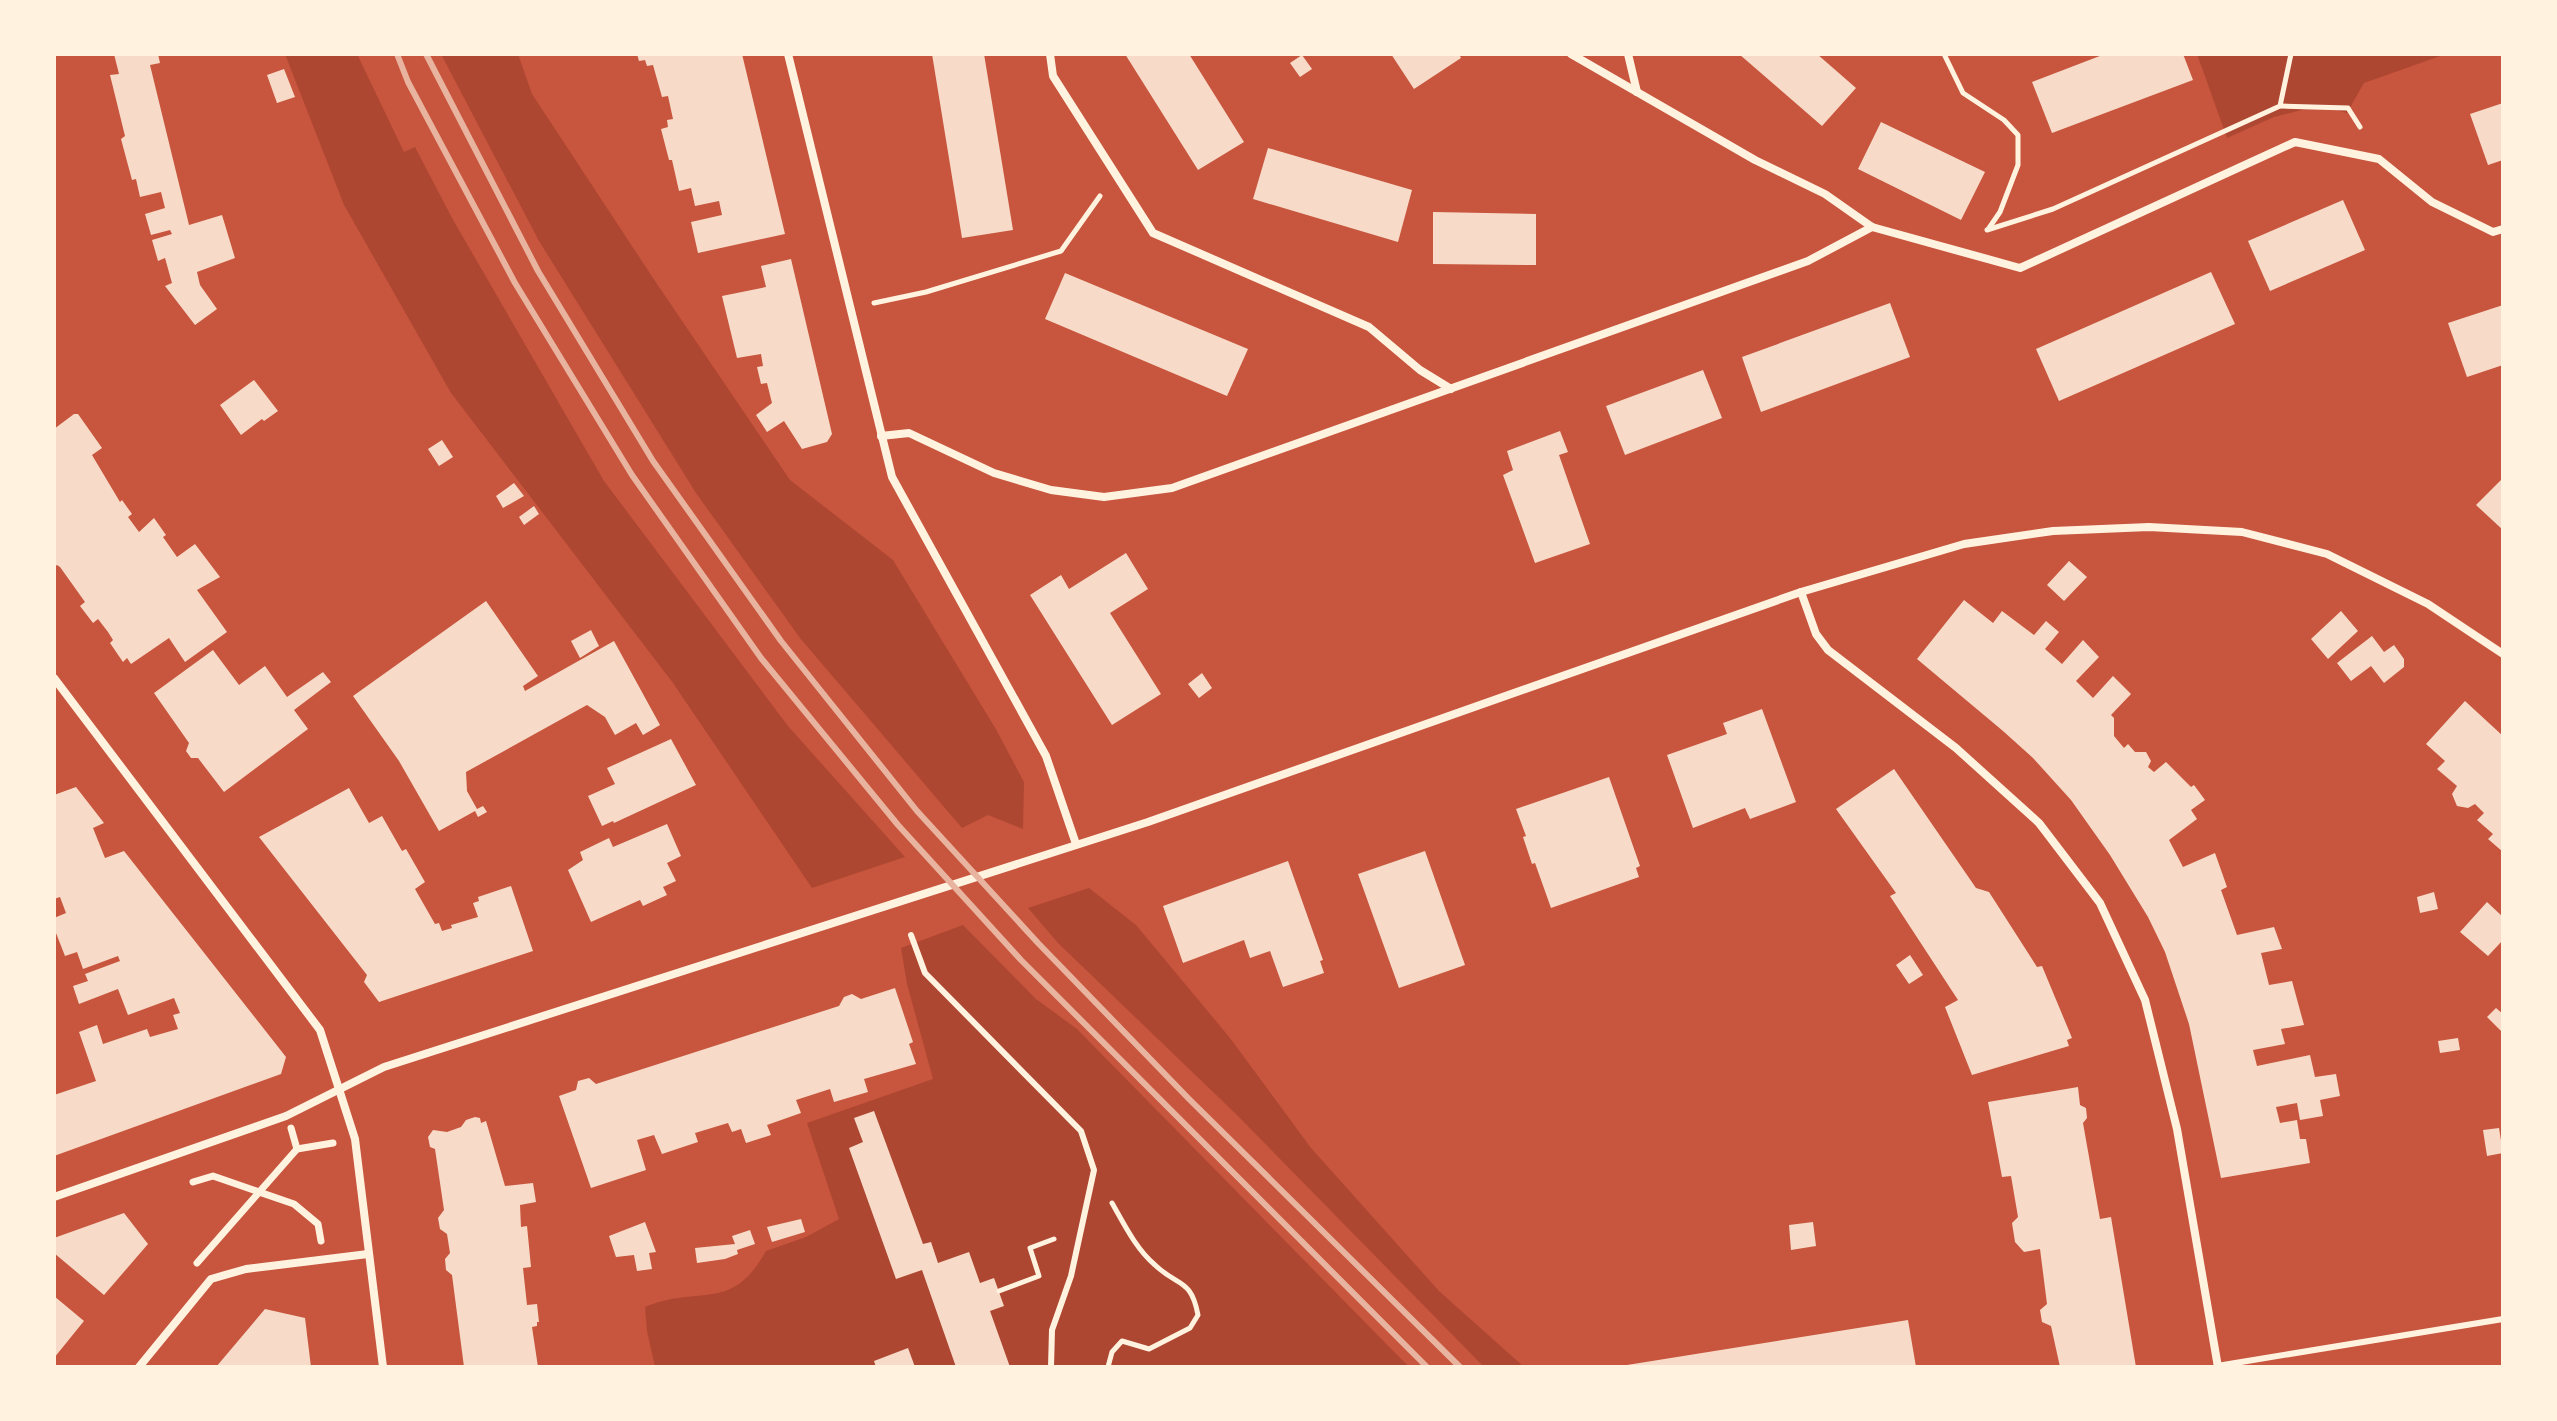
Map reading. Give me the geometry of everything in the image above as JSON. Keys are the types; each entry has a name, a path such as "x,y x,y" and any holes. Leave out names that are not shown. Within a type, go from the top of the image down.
{"street":[{"path":"788,54 892,477 1046,756 1076,844"},
{"path":"1050,54 1053,76 1153,233 1369,327 1420,370 1451,389"},
{"path":"1571,54 1755,160 1825,194 1872,227 2020,268 2295,142 2379,159 2432,202 2493,232 2503,229"},
{"path":"1628,54 1637,92"},
{"path":"881,436 909,433 994,473 1051,490 1104,497 1172,488 1808,261 1872,227"},
{"path":"54,1197 286,1116 384,1067 1163,817 1801,592 1964,544 2053,531 2149,527 2242,532 2327,554 2428,604 2503,654"},
{"path":"1801,592 1816,634 1828,650 1956,748 2039,823 2100,903 2145,1000 2177,1129 2218,1366"},
{"path":"54,678 320,1030 355,1139 383,1367"},
{"path":"291,1128 297,1149"},
{"path":"197,1263 297,1149 333,1143"},
{"path":"193,1182 213,1176 294,1204 318,1224 321,1241"},
{"path":"139,1367 211,1279 246,1269 368,1254"}],"lane":[{"path":"911,935 925,973 1081,1131 1094,1170 1071,1276 1052,1330 1051,1367"},
{"path":"2218,1366 2503,1319"}],"path":[{"path":"1944,54 1963,93 2004,120 2018,135 2018,165 2000,212 1987,230 2053,209 2280,106 2348,108 2379,159"},
{"path":"2280,106 2291,54"},
{"path":"850,308 926,292 1061,251 1115,174"},
{"path":"1094,1170 1131,1236 1155,1266 1194,1295 1198,1315 1190,1328 1149,1349 1122,1341 1112,1352 1108,1367"},
{"path":"999,1291 1039,1276 1030,1248 1081,1228"}],"shaded area":[{"path":"285,54 357,54 404,152 415,147 452,218 604,481 788,726 905,857 812,888 673,683 451,393 344,205"},
{"path":"441,54 518,54 532,94 790,480 893,560 997,731 1024,782 1023,829 988,815 962,828 800,638 696,493 539,241"},
{"path":"2197,54 2446,54 2364,83 2347,113 2321,105 2274,117 2227,138"},
{"path":"1089,888 1136,925 1230,1038 1311,1148 1439,1291 1524,1367 1484,1367 1237,1115 1058,943 1028,908"},
{"path":"963,925 1036,999 1077,1029 1409,1367 655,1367 645,1307 727,1290 753,1271 766,1251 806,1237 839,1219 807,1123 933,1079 907,984 901,948"}],"building":[{"path":"114,54 158,54 160,63 150,65 189,225 222,215 235,258 197,272 200,285 217,309 195,325 165,286 172,283 165,258 158,261 152,240 172,234 170,230 151,235 145,214 165,208 161,192 140,197 136,179 132,180 110,75 119,74"},
{"path":"637,54 742,54 785,234 698,253 691,222 722,215 719,201 695,206 691,188 679,191 661,129 668,127 667,120 673,119 668,96 662,97 653,65 647,66 645,60 639,61"},
{"path":"932,54 984,54 1013,230 962,238"},
{"path":"1125,54 1189,54 1244,142 1198,170"},
{"path":"1391,54 1459,54 1461,58 1414,89"},
{"path":"1739,54 1817,54 1856,88 1822,126"},
{"path":"2105,54 2183,54 2193,80 2052,133 2032,82"},
{"path":"1302,55 1312,69 1300,77 1290,63"},
{"path":"284,69 295,97 277,103 267,75"},
{"path":"2503,103 2503,160 2488,165 2470,114"},
{"path":"1881,122 1985,172 1961,220 1858,169"},
{"path":"1268,148 1412,190 1398,242 1253,199"},
{"path":"2343,200 2365,250 2270,291 2248,241"},
{"path":"1433,212 1536,214 1536,265 1433,264"},
{"path":"791,259 832,434 827,442 802,449 784,421 767,432 756,415 772,403 767,383 761,384 757,367 763,366 761,354 737,358 722,296 766,287 761,266"},
{"path":"2211,272 2235,324 2059,401 2036,349"},
{"path":"1065,273 1248,349 1227,396 1045,319"},
{"path":"1890,303 1910,357 1761,412 1742,357"},
{"path":"2503,305 2503,365 2467,377 2448,323"},
{"path":"1703,370 1722,418 1625,455 1606,406"},
{"path":"254,380 278,411 241,435 220,405"},
{"path":"78,414 102,448 92,455 120,502 122,500 132,514 128,517 139,532 154,518 177,557 195,544 220,577 197,590 227,632 185,662 169,638 131,664 127,658 123,662 110,643 113,640 108,632 98,619 93,623 80,606 85,602 60,567 54,567 54,429"},
{"path":"1560,431 1568,452 1559,455 1590,544 1535,563 1503,475 1513,470 1507,451"},
{"path":"442,440 453,457 439,466 428,449"},
{"path":"2503,478 2503,530 2476,505"},
{"path":"514,483 524,496 503,508 496,496"},
{"path":"534,506 539,514 524,525 519,517"},
{"path":"1126,553 1148,589 1110,613 1161,694 1112,725 1030,595 1061,575 1069,589"},
{"path":"2069,561 2087,577 2064,601 2047,585"},
{"path":"1964,600 1993,623 2002,611 2034,635 2046,621 2059,632 2045,649 2062,664 2083,640 2099,657 2076,681 2093,698 2113,676 2131,694 2111,715 2114,718 2114,736 2124,748 2128,744 2135,752 2146,752 2151,761 2148,767 2154,772 2166,762 2191,787 2194,785 2205,800 2191,810 2197,819 2169,840 2183,867 2215,853 2227,887 2221,890 2237,935 2274,927 2282,949 2261,953 2269,985 2292,981 2304,1025 2281,1029 2285,1044 2253,1050 2257,1066 2310,1055 2315,1077 2336,1074 2340,1096 2320,1100 2323,1116 2300,1120 2297,1103 2276,1107 2280,1123 2297,1120 2300,1139 2306,1139 2310,1163 2221,1178 2189,1024 2165,952 2148,917 2071,800 2033,758 1917,659"},
{"path":"486,601 538,676 523,686 525,691 614,641 660,725 643,735 636,723 615,735 605,717 587,705 466,772 467,791 477,809 483,806 487,812 478,817 475,811 439,831 399,761 353,696"},
{"path":"2341,611 2358,631 2328,659 2311,639"},
{"path":"591,630 599,646 580,658 571,641"},
{"path":"2372,636 2384,652 2394,645 2404,659 2404,667 2384,683 2371,666 2351,681 2337,663"},
{"path":"213,650 239,685 265,666 287,697 323,672 331,682 294,710 308,729 224,792 198,758 191,758 186,751 189,743 154,693"},
{"path":"1202,673 1212,688 1199,698 1188,684"},
{"path":"2465,701 2503,736 2503,852 2488,839 2493,834 2477,820 2484,813 2475,804 2468,808 2457,806 2452,794 2457,786 2437,769 2445,761 2426,744"},
{"path":"1762,709 1796,802 1750,819 1745,808 1693,828 1667,755 1727,734 1723,723"},
{"path":"671,739 696,785 602,826 588,796 615,784 607,768"},
{"path":"1894,769 1976,888 1989,892 2037,967 2042,966 2072,1038 2067,1040 2069,1046 1972,1075 1945,1007 1958,1000 1890,896 1896,893 1836,809"},
{"path":"1609,777 1640,866 1636,868 1639,877 1551,908 1535,863 1532,864 1516,809"},
{"path":"76,787 104,823 93,828 105,858 124,851 286,1057 281,1074 54,1156 54,1095 96,1081 79,1032 97,1025 103,1044 147,1029 150,1037 178,1029 173,1015 180,1013 174,998 128,1015 118,989 79,1004 73,986 88,981 85,974 120,961 118,956 83,969 77,952 65,956 54,928 54,918 66,913 60,897 54,899 54,795"},
{"path":"349,788 369,823 382,816 402,851 406,849 425,882 415,889 442,931 478,917 473,903 479,901 478,897 511,886 533,951 379,1002 364,982 367,975 259,837"},
{"path":"667,824 681,856 667,863 676,881 663,887 667,895 643,906 640,900 591,922 568,870 583,860 580,852 609,838 613,847"},
{"path":"1425,851 1465,965 1399,988 1358,874"},
{"path":"1288,861 1323,960 1320,961 1324,973 1283,987 1270,951 1250,958 1244,940 1183,963 1163,906"},
{"path":"2434,892 2438,909 2420,913 2417,897"},
{"path":"2487,902 2503,917 2503,940 2488,956 2460,932"},
{"path":"1910,955 1923,975 1909,984 1896,965"},
{"path":"895,988 913,1042 909,1044 916,1064 864,1079 868,1092 834,1102 830,1089 796,1100 801,1113 767,1125 771,1135 746,1143 741,1129 732,1132 728,1123 695,1133 698,1142 662,1154 654,1135 637,1140 646,1170 591,1188 559,1096 576,1090 578,1081 589,1078 596,1084 839,1006 844,997 852,994 861,999"},
{"path":"2496,1008 2503,1014 2501,1031 2487,1017"},
{"path":"2458,1038 2460,1050 2440,1053 2438,1041"},
{"path":"2078,1087 2080,1105 2086,1108 2087,1118 2083,1123 2100,1219 2111,1217 2136,1367 2060,1367 2051,1326 2042,1322 2040,1310 2047,1304 2040,1249 2024,1252 2015,1242 2012,1223 2018,1217 2011,1176 2002,1177 1988,1102"},
{"path":"874,1111 923,1244 931,1242 938,1263 969,1252 980,1283 994,1278 1004,1306 990,1311 1010,1367 956,1367 922,1270 896,1279 849,1148 863,1142 854,1118"},
{"path":"475,1117 480,1118 481,1123 486,1121 505,1186 533,1183 536,1202 520,1205 521,1227 527,1226 531,1267 523,1268 527,1305 537,1304 539,1322 532,1327 538,1367 464,1367 452,1275 446,1270 445,1259 450,1253 447,1234 440,1229 438,1218 444,1210 435,1149 430,1147 428,1137 433,1130 447,1132"},
{"path":"2499,1128 2503,1153 2487,1156 2483,1130"},
{"path":"124,1213 148,1244 104,1295 54,1253 54,1238"},
{"path":"801,1219 805,1232 772,1242 767,1227"},
{"path":"645,1222 656,1252 649,1253 652,1269 637,1271 634,1255 616,1257 609,1236"},
{"path":"1813,1222 1816,1246 1791,1250 1789,1225"},
{"path":"750,1230 755,1244 737,1250 738,1254 725,1259 697,1263 695,1248 735,1244 732,1236"},
{"path":"54,1296 84,1321 54,1358"},
{"path":"265,1309 305,1318 311,1367 216,1367"},
{"path":"1908,1320 1916,1367 1627,1367 1627,1365"},
{"path":"908,1348 915,1367 876,1367 874,1361"}],"railway":[{"path":"397,54 408,82 515,283 632,475 761,658 898,825 1021,960 1427,1367"},
{"path":"426,54 538,271 653,461 781,641 917,811 1038,943 1189,1099 1460,1367"}]}
